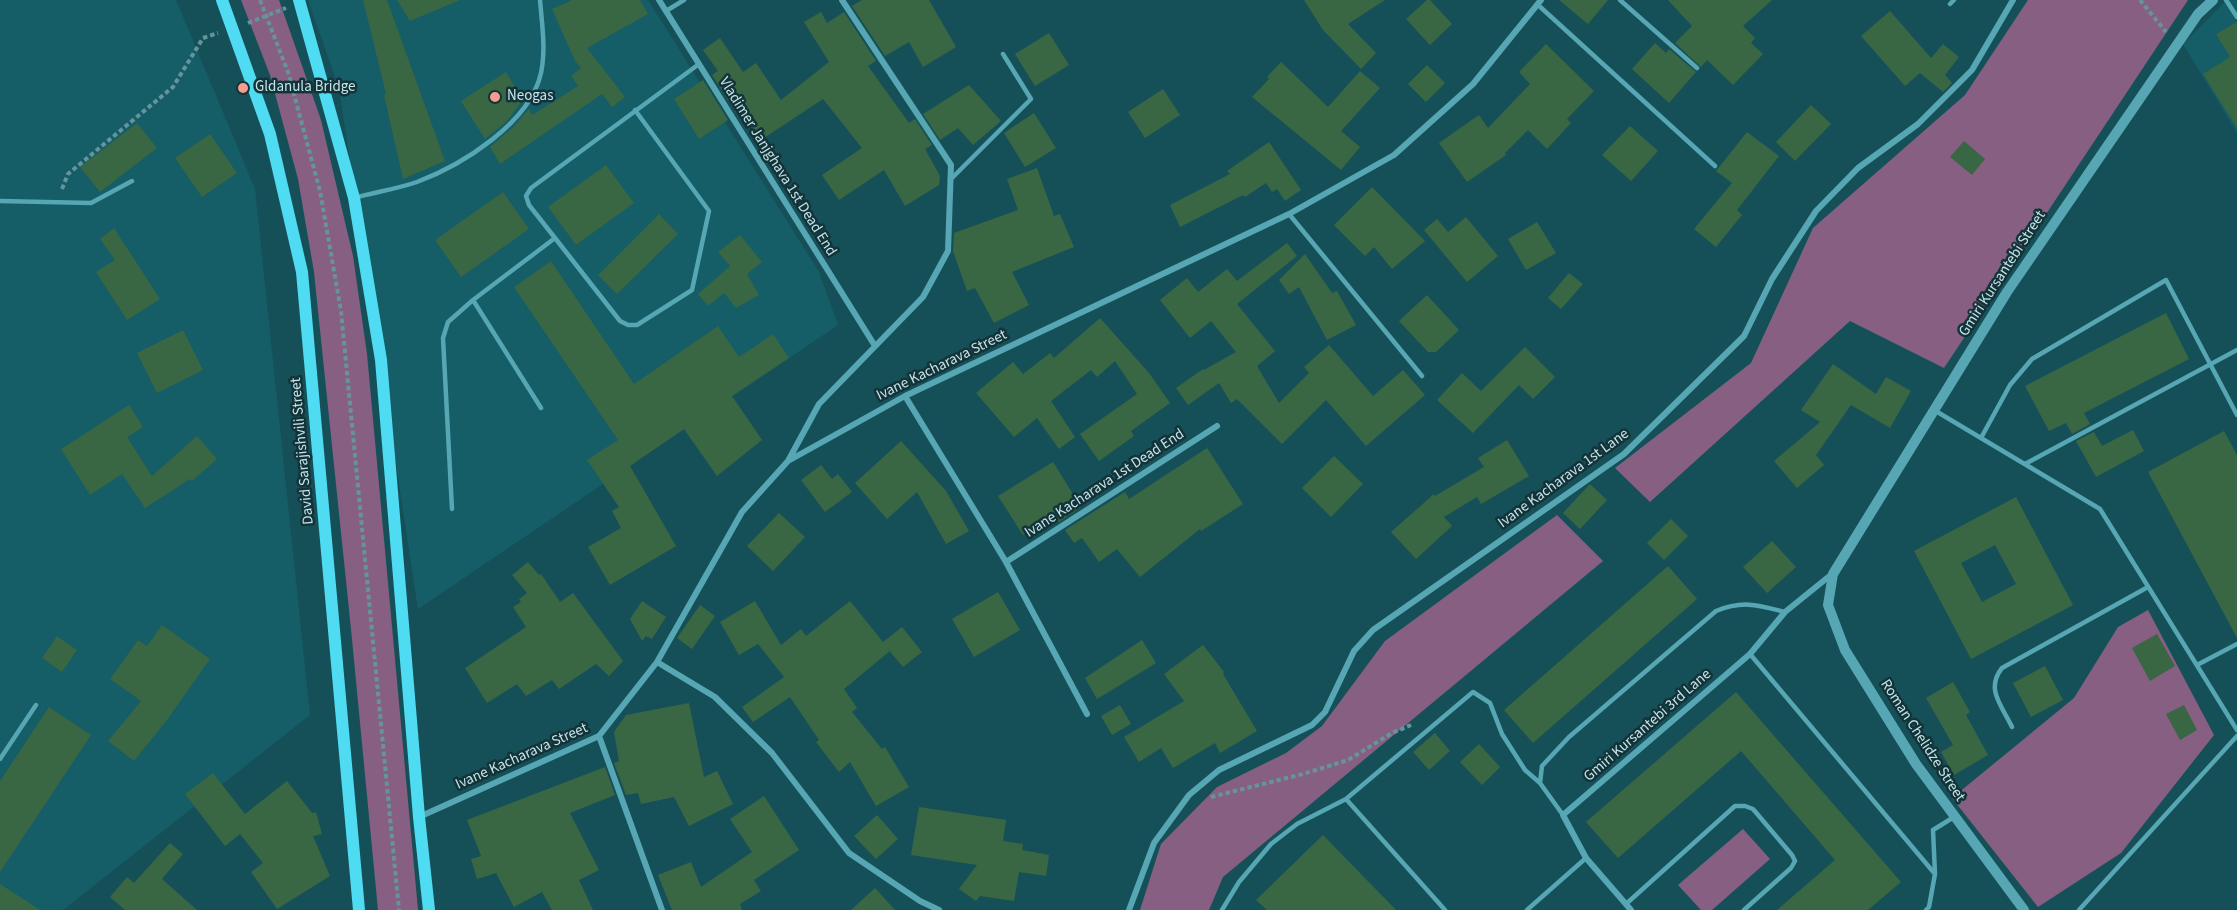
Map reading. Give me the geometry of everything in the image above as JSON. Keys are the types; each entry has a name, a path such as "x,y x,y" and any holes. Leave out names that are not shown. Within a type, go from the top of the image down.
{"main road":[{"name":"David Sarajishvili Street","path":"222,0 270,134 302,272 359,910"},
{"path":"300,1 354,198 381,360 419,817 429,910"}],"street":[{"name":"Vladimer Janjghava 1st Dead End","path":"659,0 875,346"},
{"path":"788,461 819,404 923,297 948,251 951,165 843,0"},
{"name":"Ivane Kacharava 1st Lane","path":"1129,910 1154,843 1189,795 1219,770 1312,725 1325,712 1354,651 1373,630 1624,454 1744,336 1772,279 1816,211 1858,168 1918,124 1972,70 2013,0"},
{"name":"Gmiri Kursantebi Street","path":"1833,574 2007,292 2192,22 2213,0"},
{"name":"Ivane Kacharava Street","path":"419,817 599,736 657,662 742,512 788,461 905,396 1289,214 1394,155 1473,84 1539,2"},
{"path":"905,396 1006,562 1087,714"},
{"name":"Ivane Kacharava 1st Dead End","path":"1006,562 1217,426"},
{"name":"Gmiri Kursantebi 3rd Lane","path":"1563,815 1750,654 1785,612 1833,574"},
{"name":"Roman Chelidze Street","path":"1833,574 1828,605 1845,650 1916,764 2024,910"},
{"path":"657,662 715,697 772,753 849,853 920,901 939,910"},
{"path":"599,736 662,910"},
{"path":"1563,815 1586,858 1631,910"}],"lane":[{"path":"354,198 417,182 482,149 524,111 541,76 545,46 540,0"},
{"path":"666,11 684,0"},
{"path":"1620,0 1697,68"},
{"path":"2226,0 2237,17"},
{"path":"1539,2 1715,166"},
{"path":"950,180 1031,99 1003,54"},
{"path":"635,110 709,211 692,290 637,325 628,325 620,321 529,205 526,196 531,188 635,110 699,64"},
{"path":"0,201 91,203 132,181"},
{"path":"1289,214 1422,376"},
{"path":"452,510 443,338 448,322 473,300 555,238"},
{"path":"1981,438 2010,385 2032,359 2166,280 2237,415"},
{"path":"473,300 541,408"},
{"path":"2025,464 2237,350"},
{"path":"1934,410 2100,509 2237,730"},
{"path":"2012,727 1993,688 1995,677 2002,668 2148,587"},
{"path":"1540,783 1542,766 1569,736 1716,611 1733,604 1754,604 1785,612"},
{"path":"2196,665 2237,645"},
{"path":"1750,654 1935,874"},
{"path":"1222,910 1239,882 1271,844 1297,824 1346,799 1473,692 1490,703 1502,734 1525,770 1540,783 1563,815"},
{"path":"0,759 36,705"},
{"path":"2079,910 2237,736"},
{"path":"1346,799 1445,910"},
{"path":"1626,904 1735,806 1745,806 1753,809 1792,855 1794,861 1791,868 1744,910"},
{"path":"1926,910 1929,908 1935,874 1933,830 1954,817"},
{"path":"1527,910 1586,858"}],"path":[{"path":"260,0 288,72 320,191 341,311 399,910"},
{"path":"2140,0 2160,25"},
{"path":"58,201 68,174 174,87 203,38 300,1"},
{"path":"1189,795 1215,797 1348,760 1392,733 1412,725"}],"shaded area":[{"path":"0,0 176,0 255,189 310,715 63,910 0,910"},
{"path":"241,0 279,0 321,120 353,256 367,354 418,910 378,910 314,272 298,179 270,75"},
{"path":"308,0 648,0 819,272 838,325 418,609 339,88"},
{"path":"2028,0 2188,0 1944,368 1850,321 1650,502 1615,468 1751,363 1813,228 1965,95"},
{"path":"2227,0 2237,0 2237,133 2183,44"},
{"path":"1557,515 1603,561 1223,877 1209,910 1140,910 1161,844 1217,787 1286,753 1322,726 1385,641"},
{"path":"2148,610 2214,735 2121,853 2038,907 1952,798 2074,698 2118,627"},
{"path":"1743,829 1770,859 1712,910 1701,910 1678,885"}],"building":[{"path":"363,0 387,0 445,161 403,179 384,95 386,94"},
{"path":"397,0 460,0 410,21"},
{"path":"572,0 640,0 648,14 587,48 625,97 612,107 602,94 500,164 490,147 529,109 532,115 578,86 571,76 581,68 575,61 552,9"},
{"path":"862,0 929,0 956,47 923,67 909,42 885,56 852,6"},
{"path":"1304,0 1385,0 1348,24 1376,53 1361,69 1323,30"},
{"path":"1427,0 1430,0 1452,24 1430,45 1406,19"},
{"path":"1559,0 1608,0 1588,24"},
{"path":"1668,0 1772,0 1743,26 1755,38 1751,43 1763,54 1733,85 1707,60 1701,67 1675,43 1692,26"},
{"path":"1890,11 1931,58 1943,44 1959,57 1945,75 1952,83 1943,92 1920,73 1905,86 1861,36"},
{"path":"821,12 827,23 844,12 876,61 868,66 909,123 915,119 932,145 925,149 940,176 939,185 905,206 884,170 839,200 822,175 862,148 823,99 761,140 742,111 737,114 712,75 718,71 703,50 720,38 743,72 756,63 781,100 829,62 804,22"},
{"path":"2237,22 2237,128 2203,74 2230,57 2216,34"},
{"path":"1049,33 1069,65 1035,86 1015,54"},
{"path":"1655,43 1666,53 1669,49 1696,72 1669,103 1632,69"},
{"path":"1546,44 1594,91 1567,119 1571,123 1547,149 1528,130 1505,153 1506,155 1467,182 1439,143 1479,115 1488,128 1530,84 1519,72"},
{"path":"1281,62 1328,107 1360,71 1380,88 1341,131 1360,147 1341,170 1252,97"},
{"path":"1427,65 1445,83 1426,102 1408,84"},
{"path":"506,72 523,100 506,122 485,139 461,101"},
{"path":"703,80 728,120 699,139 674,99"},
{"path":"969,85 1001,121 973,145 958,128 940,140 923,114"},
{"path":"1163,89 1180,115 1145,138 1128,112"},
{"path":"1811,105 1831,124 1795,161 1776,142"},
{"path":"1034,113 1056,148 1025,167 1004,133"},
{"path":"137,123 157,148 100,192 80,167"},
{"path":"1630,126 1658,151 1631,181 1602,155"},
{"path":"1747,132 1779,156 1737,210 1742,215 1716,247 1694,229 1732,183 1716,171"},
{"path":"210,134 237,173 202,197 175,158"},
{"path":"1964,141 1985,159 1972,175 1950,157"},
{"path":"1269,142 1301,190 1285,201 1277,189 1272,192 1266,183 1245,197 1243,195 1180,227 1170,205 1230,174 1227,171"},
{"path":"606,165 634,203 576,245 548,207"},
{"path":"1037,168 1054,216 1060,214 1074,247 1012,272 1029,305 994,323 975,288 967,291 953,251 954,233 1018,210 1007,179"},
{"path":"1372,187 1425,241 1392,269 1374,247 1365,256 1334,225"},
{"path":"503,192 529,229 461,277 435,240"},
{"path":"659,214 678,234 617,294 598,275"},
{"path":"1466,217 1498,256 1467,282 1424,230 1437,219 1448,232"},
{"path":"1537,222 1556,253 1526,270 1508,239"},
{"path":"114,228 160,299 127,320 96,272 115,260 100,239"},
{"path":"740,235 762,262 747,274 759,295 736,308 724,293 708,306 698,294 730,266 718,252"},
{"path":"1287,243 1297,256 1237,304 1275,351 1257,366 1279,403 1309,373 1304,367 1329,345 1373,396 1403,370 1425,395 1366,446 1326,400 1282,444 1237,399 1231,403 1219,383 1188,405 1176,388 1203,369 1236,352 1211,321 1190,338 1160,300 1187,278 1198,292 1227,269 1237,281"},
{"path":"1305,254 1332,293 1337,291 1356,325 1327,340 1299,287 1289,294 1279,280"},
{"path":"551,261 634,384 718,326 739,357 773,334 789,358 732,396 762,440 717,476 684,429 630,466 676,546 610,585 588,547 621,528 612,511 619,507 587,460 618,440 514,287"},
{"path":"1569,273 1583,284 1561,309 1548,298"},
{"path":"1427,295 1459,330 1436,352 1428,352 1399,321"},
{"path":"2166,313 2189,359 2084,413 2090,424 2072,434 2066,423 2049,431 2025,386"},
{"path":"1100,318 1149,373 1170,403 1131,431 1134,436 1099,461 1080,434 1137,394 1115,361 1097,377 1091,370 1051,401 1075,437 1059,449 1037,418 1014,437 976,393 1013,362 1023,374 1050,353 1054,358"},
{"path":"183,330 203,370 157,393 137,353"},
{"path":"1525,347 1555,377 1533,399 1519,385 1473,433 1437,400 1462,373 1481,391"},
{"path":"1833,364 1876,394 1886,377 1911,391 1890,428 1851,405 1816,455 1824,465 1797,488 1774,461 1820,422 1801,410"},
{"path":"129,405 143,427 127,437 152,476 197,436 217,459 192,481 190,479 145,508 122,474 90,495 61,449"},
{"path":"2133,430 2144,451 2096,477 2076,441 2094,432 2102,446"},
{"path":"2224,431 2237,455 2237,638 2148,472"},
{"path":"1507,440 1529,476 1481,504 1477,497 1444,517 1452,526 1416,559 1391,532 1434,494 1435,496 1484,467 1478,458"},
{"path":"901,441 946,491 969,531 946,544 917,492 887,519 855,483"},
{"path":"1207,448 1243,504 1201,531 1200,529 1140,577 1117,549 1099,562 1082,538 1074,543 1065,530 1125,492 1129,499"},
{"path":"1334,456 1363,484 1331,517 1302,488"},
{"path":"1053,462 1081,507 1059,522 1054,516 1023,535 998,496"},
{"path":"821,465 832,479 838,474 852,492 825,512 801,480"},
{"path":"1590,484 1607,500 1580,529 1563,513"},
{"path":"2016,497 2073,605 1971,659 1914,551","holes":["1995,545 2016,584 1982,602 1961,563"]},
{"path":"779,513 805,537 773,571 747,546"},
{"path":"1671,519 1688,536 1664,560 1647,543"},
{"path":"1772,541 1796,567 1767,593 1743,567"},
{"path":"528,562 539,575 541,574 560,602 573,593 623,661 609,676 596,664 559,689 552,680 526,696 517,684 487,703 465,668 526,627 513,607 521,602 519,599 527,593 512,575"},
{"path":"1668,566 1697,599 1533,743 1504,710"},
{"path":"998,592 1020,630 974,657 952,619"},
{"path":"642,601 666,617 652,639 646,636 642,641 630,619"},
{"path":"755,601 781,645 801,629 806,636 850,601 883,642 902,627 922,652 903,667 890,651 844,689 857,708 852,712 882,749 885,747 909,787 876,806 850,762 839,772 816,742 819,740 790,697 753,722 742,707 784,677 758,644 739,655 720,622"},
{"path":"700,605 715,616 692,649 677,638"},
{"path":"162,625 210,659 167,720 134,761 108,741 141,701 110,679 138,640 147,646"},
{"path":"2157,634 2175,666 2150,681 2132,648"},
{"path":"57,636 77,650 62,672 42,658"},
{"path":"1142,640 1156,663 1097,699 1085,678"},
{"path":"1203,645 1224,672 1223,674 1257,731 1220,753 1215,743 1173,768 1161,748 1139,762 1124,737 1184,701 1164,674"},
{"path":"2045,666 2063,700 2031,717 2013,683"},
{"path":"1953,682 1970,712 1966,715 1988,755 1954,775 1941,752 1953,745 1926,698"},
{"path":"1736,692 1901,882 1868,910 1777,910 1835,860 1741,751 1618,858 1586,822"},
{"path":"689,703 704,777 717,771 733,804 689,826 674,797 641,804 638,793 626,795 614,763 619,761 614,732 626,715"},
{"path":"1120,705 1131,724 1112,735 1101,716"},
{"path":"2184,705 2197,730 2180,740 2166,714"},
{"path":"49,707 91,735 0,872 0,781"},
{"path":"1435,733 1450,751 1429,770 1413,752"},
{"path":"1479,744 1500,767 1482,785 1460,762"},
{"path":"605,767 615,795 570,813 599,870 579,880 593,910 552,910 542,892 514,907 496,873 477,879 471,859 481,856 467,820"},
{"path":"213,773 245,814 287,781 312,813 316,812 322,834 313,836 330,876 277,909 251,872 263,863 240,834 225,846 185,794"},
{"path":"764,796 799,850 754,880 761,891 740,904 742,910 672,910 658,875 691,862 701,887 752,852 730,819"},
{"path":"919,807 1006,820 1003,841 1023,844 1022,850 1049,855 1046,876 1019,872 1014,901 980,896 976,901 959,889 977,865 911,855"},
{"path":"877,815 898,839 876,859 854,836"},
{"path":"1323,835 1396,910 1267,910 1256,900"},
{"path":"170,843 183,854 162,879 197,910 125,910 110,897 127,877 134,883"},
{"path":"0,884 40,910 0,910"},
{"path":"875,888 895,910 851,910"}],"place":[{"name":"Gldanula Bridge","path":"243,88"},
{"name":"Neogas","path":"495,97"}]}
